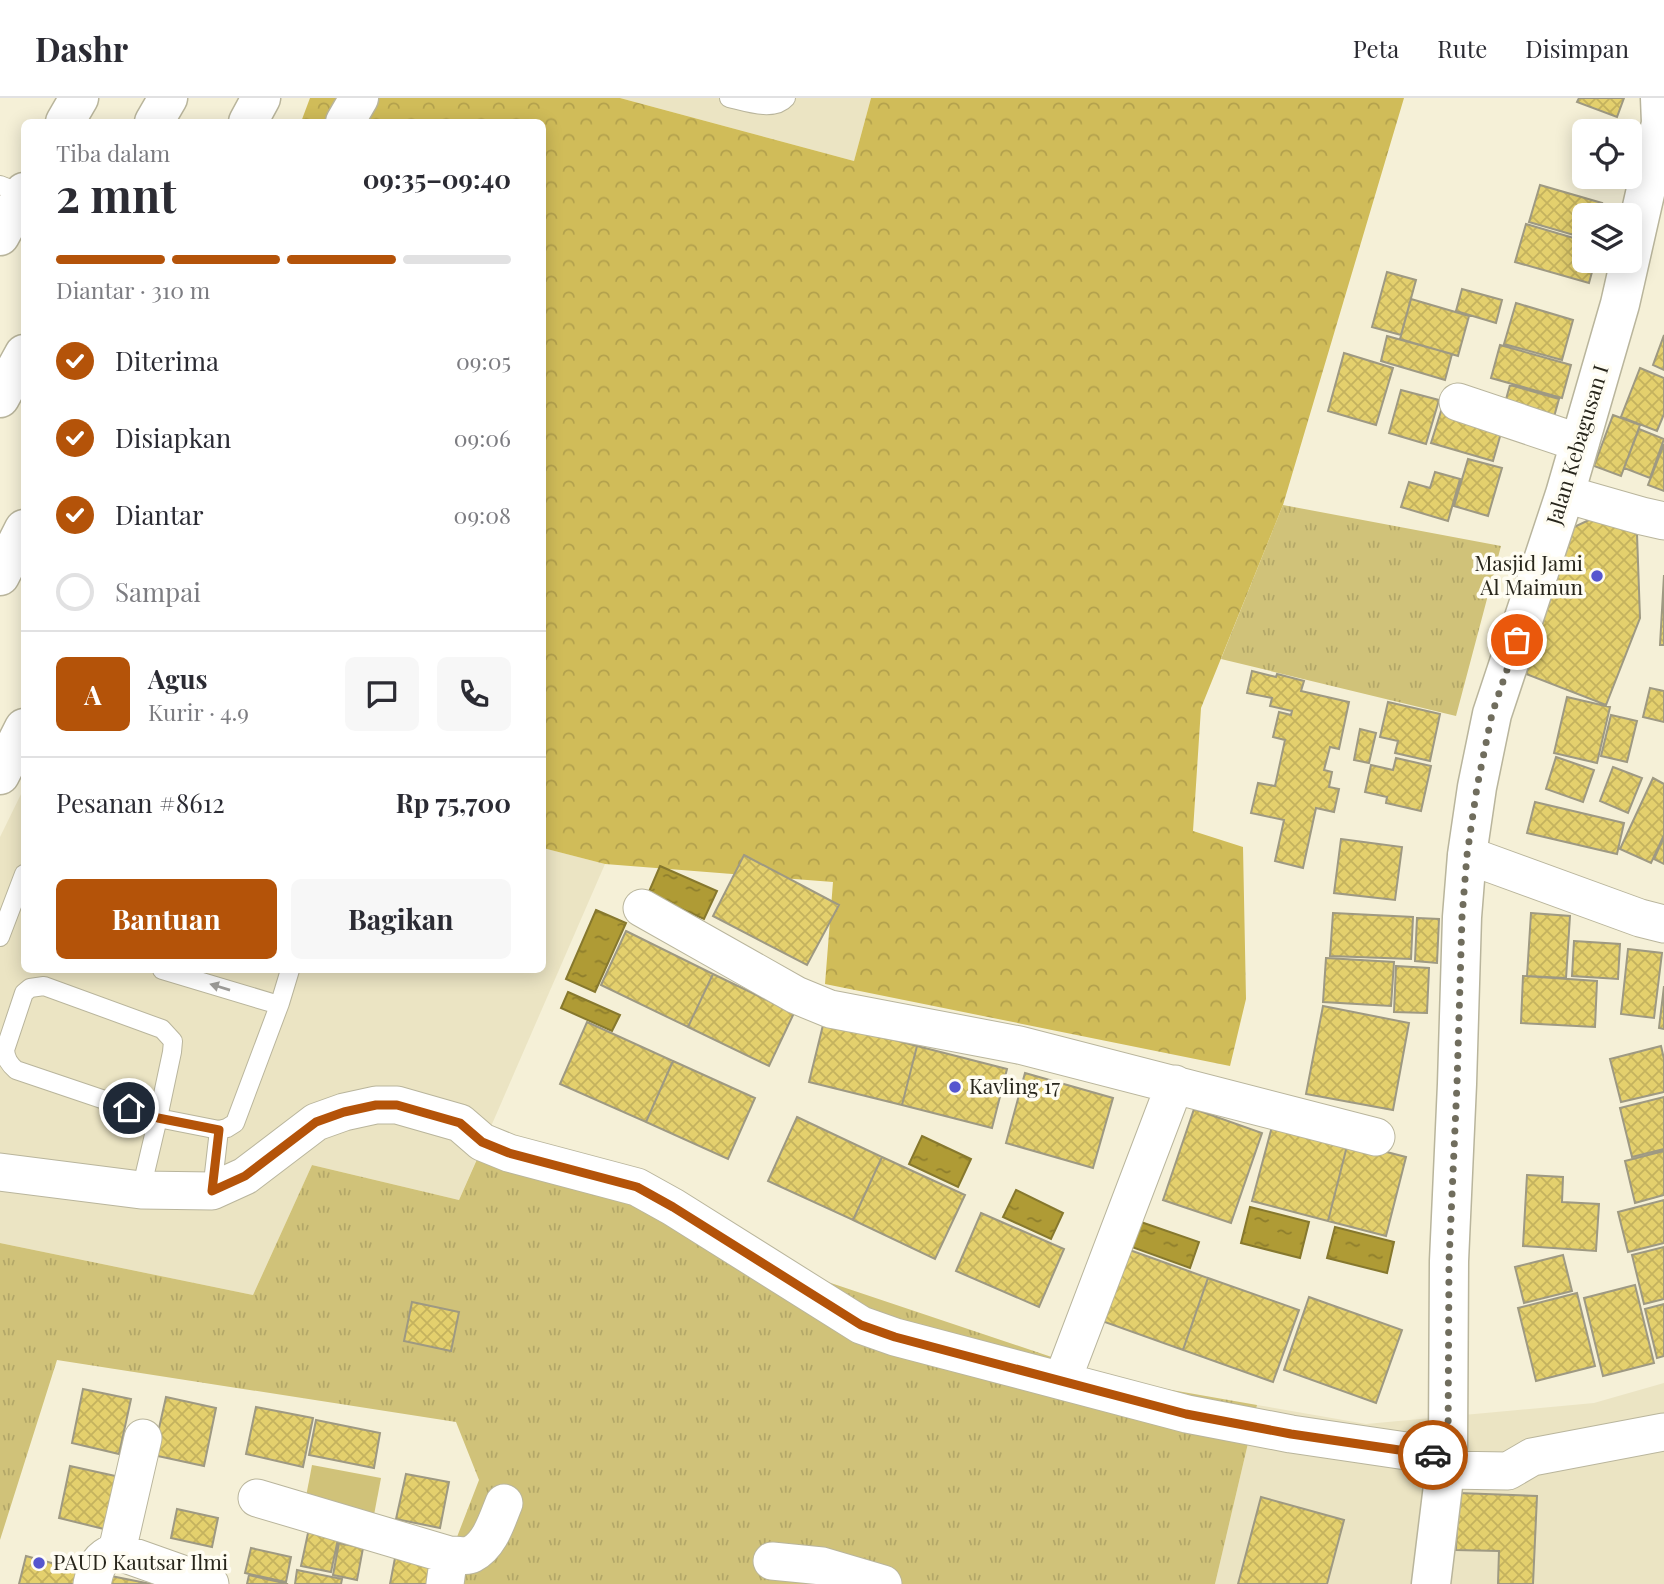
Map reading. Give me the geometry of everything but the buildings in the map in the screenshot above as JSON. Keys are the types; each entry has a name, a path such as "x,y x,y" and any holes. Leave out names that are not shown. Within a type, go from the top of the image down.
{"main road":[{"path":"67,119 79,98"},
{"path":"156,119 168,98"},
{"path":"250,119 261,98"},
{"path":"347,119 359,98"},
{"name":"Jalan Kebagusan I","path":"1431,1584 1446,1463 1449,1261 1462,917 1467,855 1477,787 1492,714 1565,494 1657,175 1660,98"},
{"path":"0,236 16,190"},
{"path":"0,398 21,360"},
{"path":"0,576 21,535"},
{"path":"0,775 21,734"}],"street":[{"path":"1458,402 1580,443"},
{"path":"1565,494 1664,521"},
{"path":"1467,855 1640,918 1664,924"},
{"path":"642,908 796,995 830,1009 1018,1045 1376,1137"},
{"path":"1062,1381 1175,1084"},
{"path":"0,1172 141,1190 212,1191 245,1176 316,1122 376,1105 397,1105 460,1123 482,1142 509,1153 637,1187 861,1325 895,1337 1186,1414 1446,1463 1508,1471 1531,1457 1664,1433"},
{"path":"117,1551 143,1438"},
{"path":"257,1498 447,1569 470,1555 489,1538 504,1503"},
{"path":"92,1584 96,1564 117,1551 210,1584"},
{"path":"772,1561 829,1568 883,1584"}],"lane":[{"path":"730,98 775,106 785,102 786,98"},
{"path":"0,937 21,882"},
{"path":"172,973 279,1005"},
{"path":"141,1190 158,1118 173,1041 162,1029 44,986 30,988 24,993 5,1050 5,1056 16,1070 158,1118 219,1130 235,1123 289,973"},
{"path":"212,1191 219,1130"}],"shaded area":[{"path":"620,98 871,98 854,161"},
{"path":"21,794 21,973 546,973 546,849 605,864 459,1200 312,1165 253,1295 0,1243 0,837"},
{"path":"1664,1383 1664,1584 1215,1584 1257,1405 1366,1424 1594,1403"}],"green space":[{"path":"310,98 620,98 854,161 871,98 1404,98 1283,505 1201,708 1193,831 1243,847 1246,999 1230,1066 825,984 833,882 605,864 546,849 546,119 302,119"},
{"path":"1283,505 1501,546 1456,716 1221,659"},
{"path":"482,1148 597,1158 795,1271 1126,1382 1257,1405 1215,1584 449,1584 445,1568 479,1480 456,1422 57,1360 0,1540 0,1243 253,1295 312,1165 459,1200"},
{"path":"312,1465 381,1478 374,1515 305,1502"}],"water":[{"path":"660,866 717,891 704,919 648,894"},
{"path":"596,910 626,923 595,992 566,979"},
{"path":"568,992 620,1015 612,1031 561,1008"},
{"path":"922,1136 971,1159 958,1187 909,1164"},
{"path":"1016,1190 1063,1213 1051,1239 1003,1217"},
{"path":"1250,1207 1309,1222 1300,1258 1241,1243"},
{"path":"1138,1221 1199,1242 1190,1268 1129,1246"},
{"path":"1335,1227 1394,1242 1387,1273 1327,1258"}],"way so far":[{"path":"1433,1455 1447,1457 1448,1445 1449,1261 1462,917 1467,855 1492,714 1517,640"}],"place":[{"name":"Masjid Jami Al Maimun","path":"1597,576"},
{"name":"Kavling 17","path":"955,1087"},
{"name":"PAUD Kautsar Ilmi","path":"39,1563"}],"route":[{"path":"129,1108 158,1118 219,1130 212,1191 245,1176 316,1122 376,1105 397,1105 422,1111 460,1123 482,1142 509,1153 637,1187 861,1325 895,1337 1186,1414 1291,1434 1433,1455"}]}
